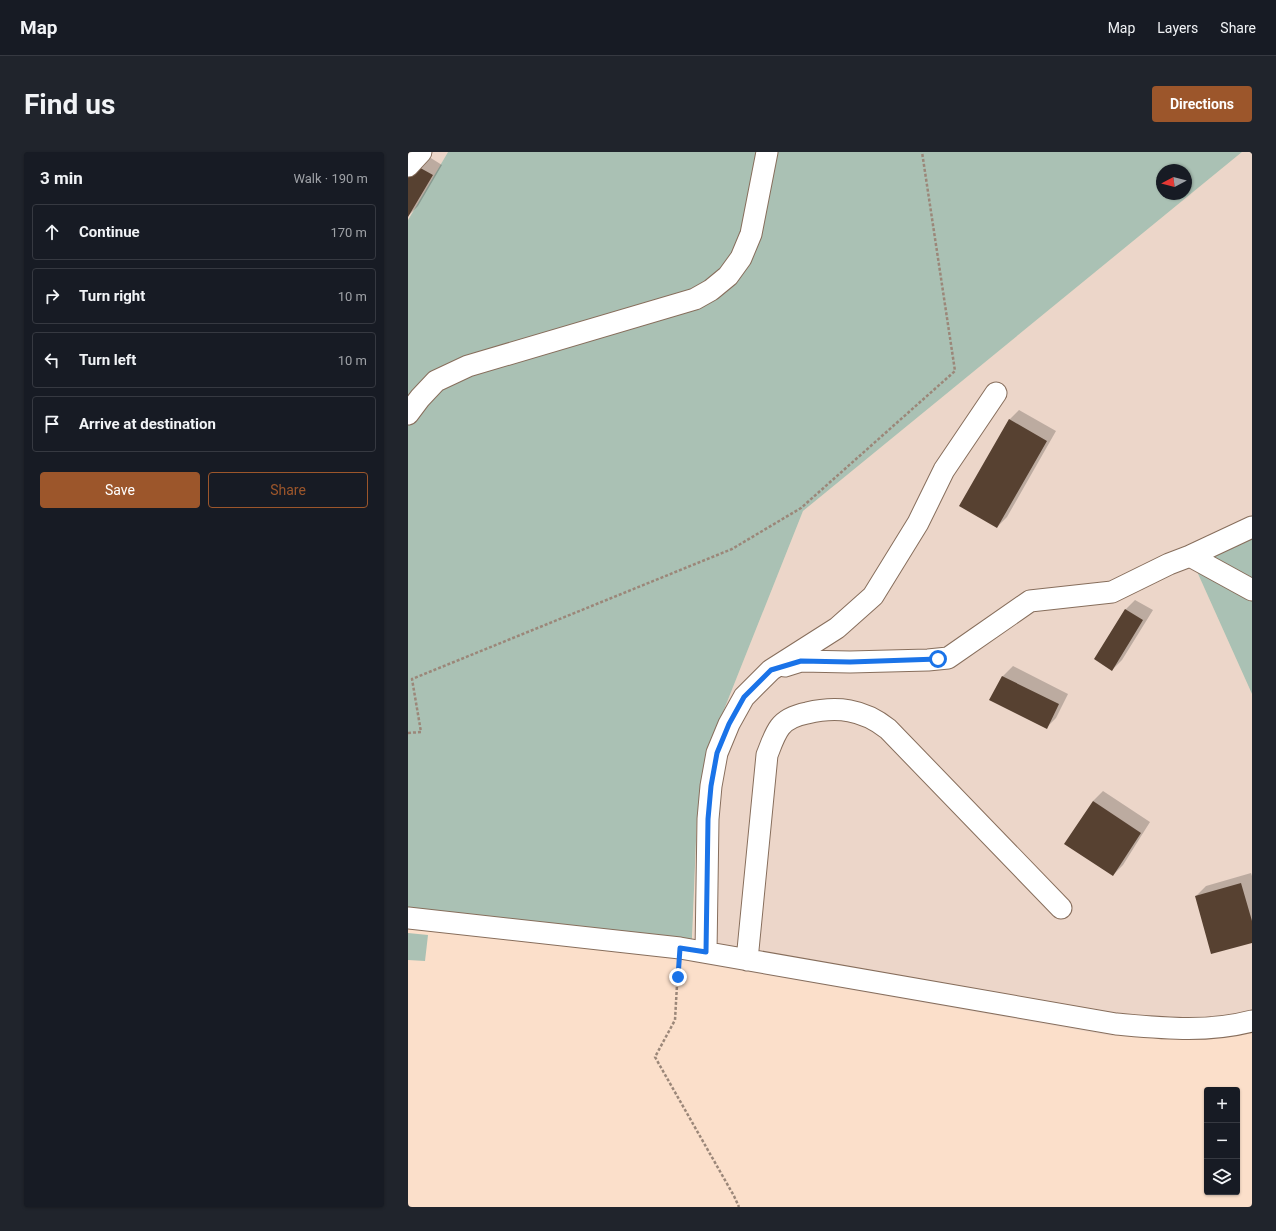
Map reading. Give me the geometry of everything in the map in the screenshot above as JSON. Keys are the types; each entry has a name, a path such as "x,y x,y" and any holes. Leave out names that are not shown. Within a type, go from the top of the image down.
{"lane":[{"path":"408,166 421,152"},
{"path":"408,414 420,398 436,382 468,366 695,299 711,290 728,276 741,258 749,240 767,152"},
{"path":"706,952 708,819 711,786 717,753 729,724 744,697 771,670 837,628 873,596 918,523 944,470 996,393"},
{"path":"771,670 801,661 858,662 948,658 1030,601 1112,592 1169,564 1190,556 1252,527"},
{"path":"1190,556 1252,590"},
{"path":"747,960 767,755 772,740 780,726 801,714 824,709 845,710 862,714 876,720 888,729 1061,908"},
{"path":"408,918 680,948 1116,1024 1174,1029 1210,1028 1252,1021"}],"path":[{"path":"408,733 421,732 412,679 732,549 801,508 955,370 922,152"},
{"path":"680,948 675,1020 655,1057 739,1207"}],"shaded area":[{"path":"408,152 448,152 408,220"},
{"path":"1242,152 1252,152 1252,527 1190,556 1252,694 1252,1021 1116,1024 1113,1036 692,962 697,816 708,750 803,511 1183,200 1192,200 1192,193"}],"green space":[{"path":"448,152 1242,152 1192,193 1192,164 1156,164 1156,200 1183,200 803,511 708,750 697,816 692,939 408,908 408,220"},
{"path":"1252,527 1252,694 1190,556"},
{"path":"408,933 428,935 425,961 408,960"}],"building":[{"path":"415,165 433,175 408,217 408,177"},
{"path":"1009,419 1047,441 997,528 959,506"},
{"path":"1125,609 1143,620 1112,671 1094,659"},
{"path":"1002,676 1059,704 1047,729 989,700"},
{"path":"1093,801 1141,833 1113,876 1064,844"},
{"path":"1241,883 1252,921 1252,943 1211,954 1195,896"}],"route":[{"path":"678,977 680,948 706,952 708,819 711,786 717,753 729,724 744,697 771,670 801,661 850,662 938,659"}]}
